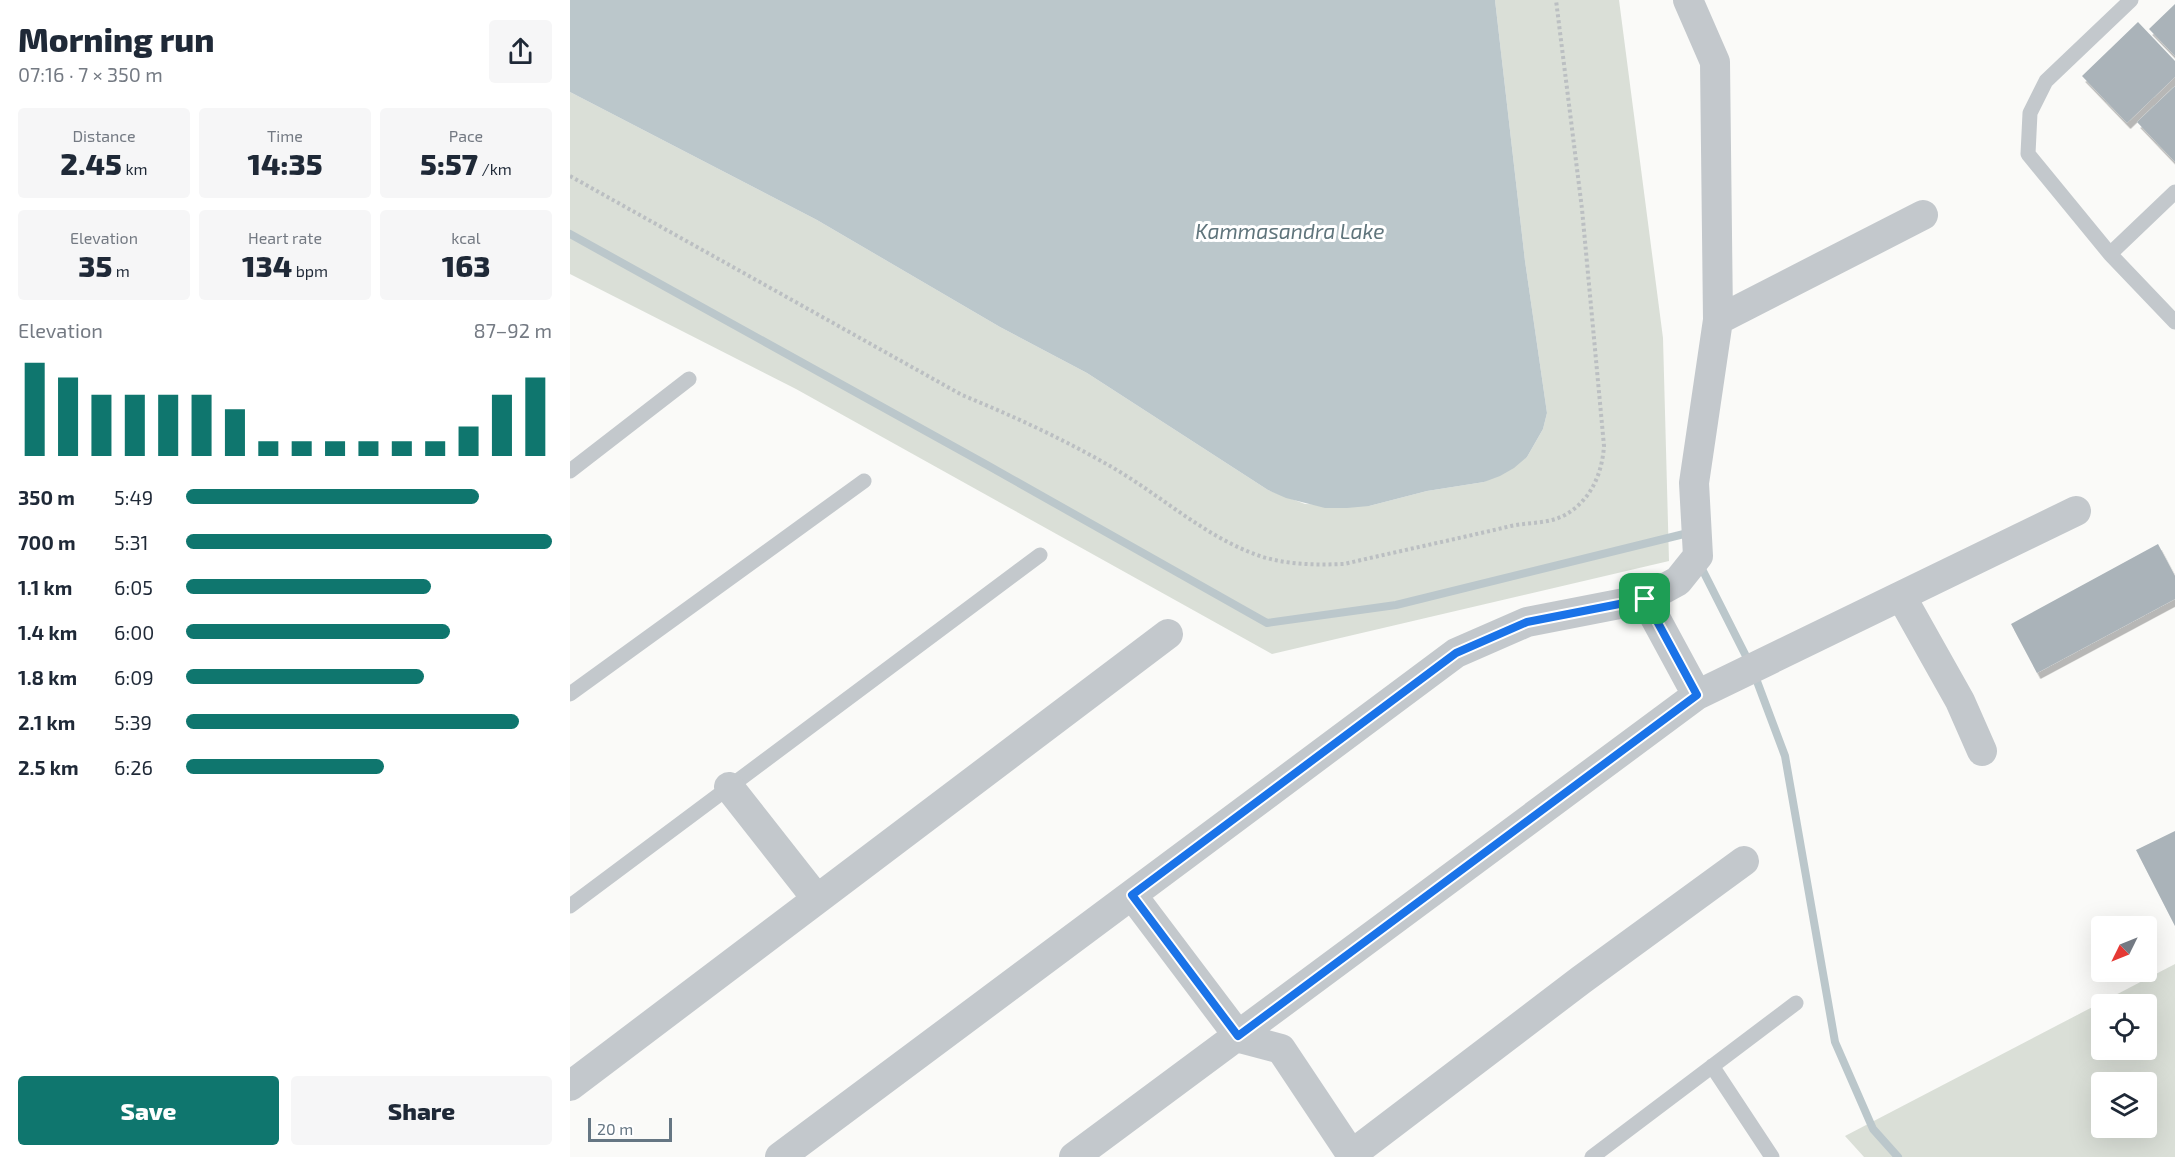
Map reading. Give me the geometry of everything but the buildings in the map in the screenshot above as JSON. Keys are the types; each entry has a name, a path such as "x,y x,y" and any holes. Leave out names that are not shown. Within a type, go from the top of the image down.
{"street":[{"path":"780,1157 1456,653 1527,622 1645,599 1678,581 1698,556 1694,483 1718,320 1715,62 1688,0"},
{"path":"1718,320 1923,215"},
{"path":"1074,1157 1697,695 2076,511"},
{"path":"1901,596 1960,701 1982,751"},
{"path":"1645,599 1697,695"},
{"path":"570,1086 1168,633"},
{"path":"729,787 817,899"},
{"path":"1132,895 1238,1036 1281,1049 1352,1156 1581,980 1744,861"}],"lane":[{"path":"2131,0 2046,81 2030,113 2028,154 2110,254 2175,322"},
{"path":"2110,254 2175,192"},
{"path":"570,471 689,379"},
{"path":"570,694 864,482"},
{"path":"570,906 1040,555"},
{"path":"1592,1157 1796,1003"},
{"path":"1712,1066 1772,1157"}],"path":[{"path":"570,176 962,395 1023,421 1112,467 1236,546 1263,557 1290,563 1344,564 1521,524 1552,521 1578,506 1589,494 1597,480 1603,463 1604,446 1582,209 1556,0"}],"shaded area":[{"path":"1495,0 1619,0 1663,338 1669,561 1272,654 796,389 570,274 570,92 817,220 1000,327 1087,373 1268,490 1305,504 1369,506 1427,491 1484,482 1527,457 1543,429 1547,413 1525,261"},
{"path":"2175,964 2175,1157 1864,1157 1845,1136 2091,1008 2091,1060 2157,1060 2157,994 2117,994 2140,982 2157,982 2157,973"}],"water":[{"name":"Kammasandra Lake","path":"570,0 1495,0 1525,261 1547,413 1543,429 1527,457 1514,468 1484,482 1427,491 1369,506 1347,508 1325,508 1286,498 1268,490 1087,373 1000,327 817,220 570,92"}],"waterway":[{"path":"570,234 1267,623 1396,605 1684,534 1688,540"},
{"path":"1700,565 1752,668 1785,756 1835,1042 1873,1129 1898,1157"}],"route":[{"path":"1645,599 1697,695 1238,1036 1132,895 1456,653 1527,622 1645,599"}]}
